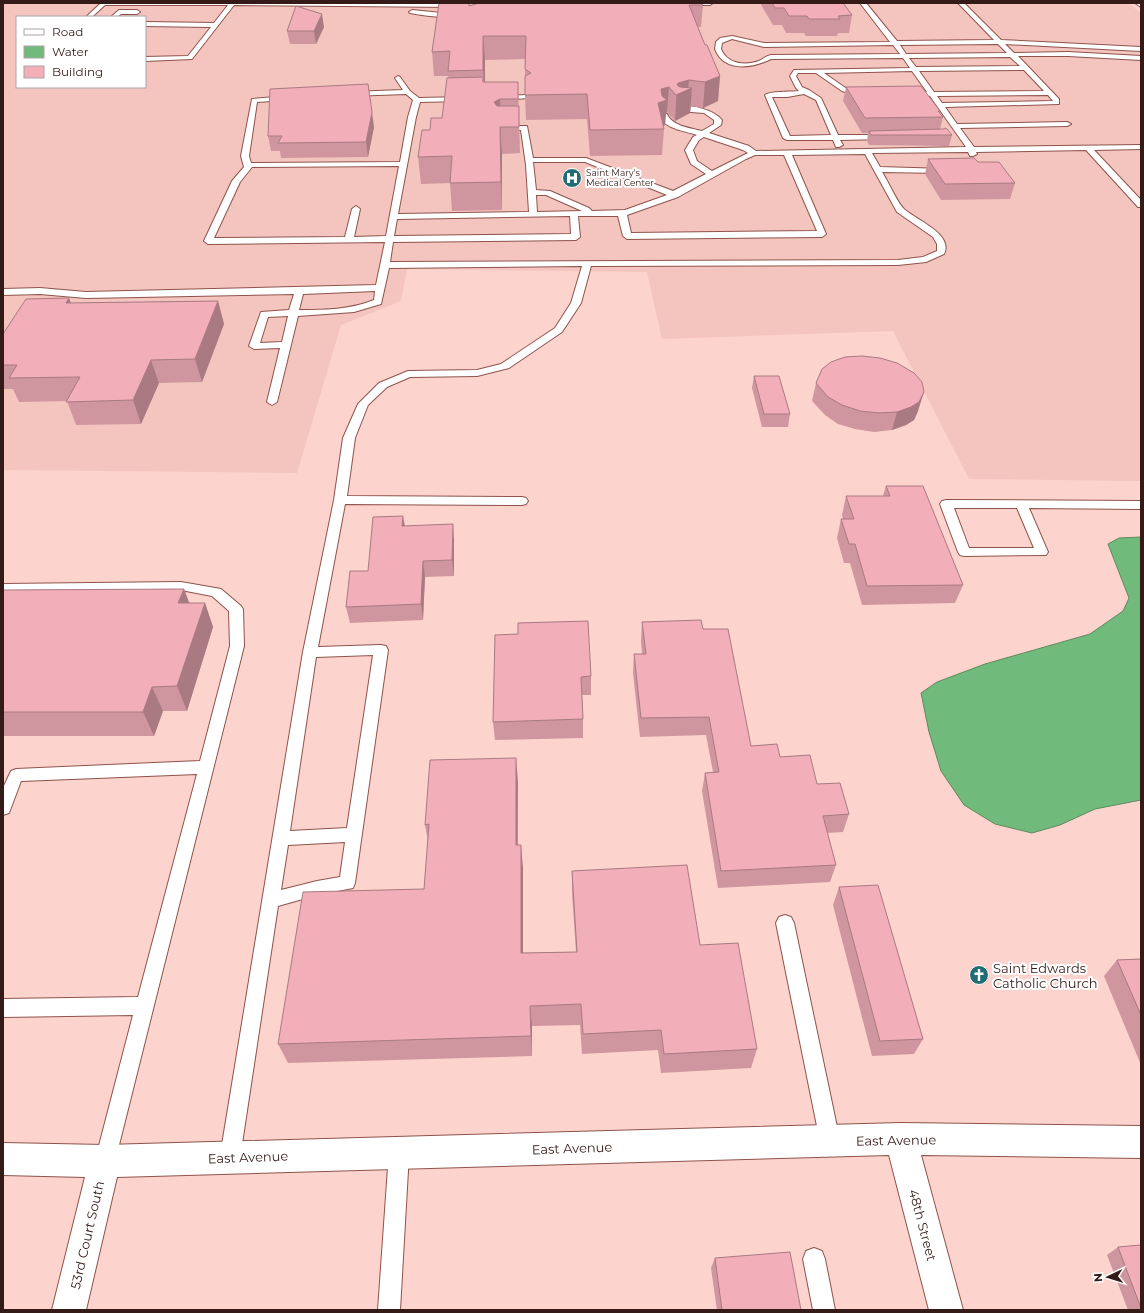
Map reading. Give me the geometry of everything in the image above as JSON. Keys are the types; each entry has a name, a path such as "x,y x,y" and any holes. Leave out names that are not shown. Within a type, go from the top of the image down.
{"street":[{"name":"East Avenue","path":"3,1159 105,1161 900,1139 1141,1142"},
{"name":"48th Street","path":"900,1139 946,1310"},
{"name":"53rd Court South","path":"69,1310 105,1161"}],"lane":[{"path":"91,16 104,3 232,4 323,8 343,4 442,4 466,9 442,15 408,12"},
{"path":"679,3 710,3"},
{"path":"863,3 904,55 955,126 971,149 975,160"},
{"path":"940,106 1057,103 1057,100 961,3"},
{"path":"146,59 190,58 232,4"},
{"path":"115,16 119,12 142,12"},
{"path":"218,12 225,12"},
{"path":"146,24 215,25"},
{"path":"770,65 759,63 731,63 720,54 717,48 719,42 722,40 735,38 764,45 1001,42 1141,50"},
{"path":"780,45 793,69 804,79 808,88 807,92"},
{"path":"759,63 771,57 904,55 1068,54 1141,58"},
{"path":"793,69 1026,68"},
{"path":"793,69 793,76 800,88 819,99 842,151"},
{"path":"817,70 854,95 870,95"},
{"path":"398,78 408,92 417,100 472,98"},
{"path":"346,94 408,92"},
{"path":"807,92 768,96 787,138 896,137"},
{"path":"916,94 1050,93"},
{"path":"292,97 254,100 245,156 248,165 243,174 236,181 208,241 576,237 574,215"},
{"path":"496,98 527,98"},
{"path":"286,345 254,346 264,314 349,310 370,306 378,302 412,117 417,100"},
{"path":"681,109 703,110 716,116 718,120 717,125 696,139 689,150 691,159 698,167 711,174"},
{"path":"664,116 664,120 673,125 746,148 754,153"},
{"path":"955,126 1068,124"},
{"path":"501,128 524,128 529,160 533,216"},
{"path":"1087,147 1141,205"},
{"path":"393,217 622,214 647,207 675,195 711,174 745,156 754,153 867,150 1138,147 1141,154"},
{"path":"384,265 893,262 935,257 941,252 941,244 937,236 900,210 867,150"},
{"path":"622,214 627,236 822,234 787,152"},
{"path":"529,160 586,160 675,195"},
{"path":"248,165 403,164"},
{"path":"877,169 949,170"},
{"path":"532,192 547,193 586,210 590,215"},
{"path":"349,240 356,209"},
{"path":"230,1157 310,652 340,500 349,438 363,404 383,385 408,374 477,373 506,366 559,330 576,303 587,265"},
{"path":"3,292 40,291 86,294 299,291 380,288"},
{"path":"272,402 299,291"},
{"path":"340,500 522,501"},
{"path":"1022,505 1042,552 964,552 946,504 1141,505"},
{"path":"3,589 181,586 216,592 236,609 237,646 105,1161"},
{"path":"270,901 317,888 347,883 381,650 310,652"},
{"path":"3,808 16,775 206,767"},
{"path":"280,838 354,835"},
{"path":"784,923 830,1141"},
{"path":"3,1008 145,1006"},
{"path":"389,1310 399,1153"},
{"path":"814,1259 824,1310"}],"shaded area":[{"name":"Saint Mary's Medical Center","path":"3,3 1128,3 1141,13 1141,481 969,479 893,331 662,339 647,272 407,269 401,301 341,325 297,473 3,470"}],"water":[{"path":"1141,537 1141,800 1095,809 1060,825 1032,833 995,824 964,805 941,771 929,732 921,693 937,682 985,664 1090,634 1123,611 1129,598 1108,544 1119,538"}],"building":[{"path":"439,3 469,3 469,6 479,3 702,3 703,5 689,5 705,45 707,45 720,76 705,82 689,80 678,83 677,85 680,87 692,88 676,95 669,87 661,89 662,96 667,100 658,103 664,129 590,130 587,94 525,95 525,76 531,73 525,69 526,36 483,36 483,70 448,71 450,51 432,52"},
{"path":"772,3 843,3 852,15 838,16 840,19 809,19 807,16 789,16 784,8 775,8"},
{"path":"296,6 322,14 314,31 287,31"},
{"path":"483,77 483,82 518,82 518,99 500,99 494,102 497,106 519,106 519,127 500,127 501,182 450,183 452,156 418,157 422,130 430,130 431,118 442,118 447,78"},
{"path":"368,84 372,112 366,142 278,143 282,136 268,136 270,89"},
{"path":"921,86 943,117 865,118 846,87"},
{"path":"946,128 952,135 871,135 869,131 944,129"},
{"path":"974,158 978,162 999,162 1015,183 945,184 928,159"},
{"path":"69,298 66,303 218,301 195,359 151,360 133,400 66,402 80,377 9,378 17,365 3,365 3,334 26,299"},
{"path":"862,356 880,358 897,363 914,373 922,382 924,392 919,402 911,407 897,412 879,413 860,411 842,405 828,397 816,383 822,369 831,362 845,357"},
{"path":"754,376 779,376 790,414 764,414"},
{"path":"886,486 923,486 963,585 867,586 855,544 849,544 841,519 854,519 846,496 890,496"},
{"path":"403,516 402,526 453,524 452,560 423,561 421,604 346,607 350,571 368,571 373,517"},
{"path":"184,589 178,603 205,603 177,686 152,687 143,712 3,712 3,590"},
{"path":"701,620 703,629 728,629 751,746 777,744 780,757 810,755 817,784 840,783 849,814 823,816 836,865 721,871 705,773 719,772 709,717 641,718 634,654 646,654 642,622"},
{"path":"588,621 591,676 581,677 583,719 493,722 495,635 518,634 518,623"},
{"path":"516,758 516,845 521,845 521,953 577,952 572,871 687,865 700,945 738,943 757,1049 664,1054 661,1030 583,1034 581,1004 530,1006 531,1036 278,1044 303,892 424,889 429,824 425,825 430,760"},
{"path":"878,885 923,1039 880,1041 839,887"},
{"path":"1141,959 1141,1015 1117,960"},
{"path":"1141,1245 1141,1308 1118,1247"},
{"path":"790,1252 801,1310 722,1310 715,1258"}],"place":[{"name":"Saint Mary's Medical Center","path":"572,178"},
{"name":"Saint Edwards Catholic Church","path":"979,975"}]}
